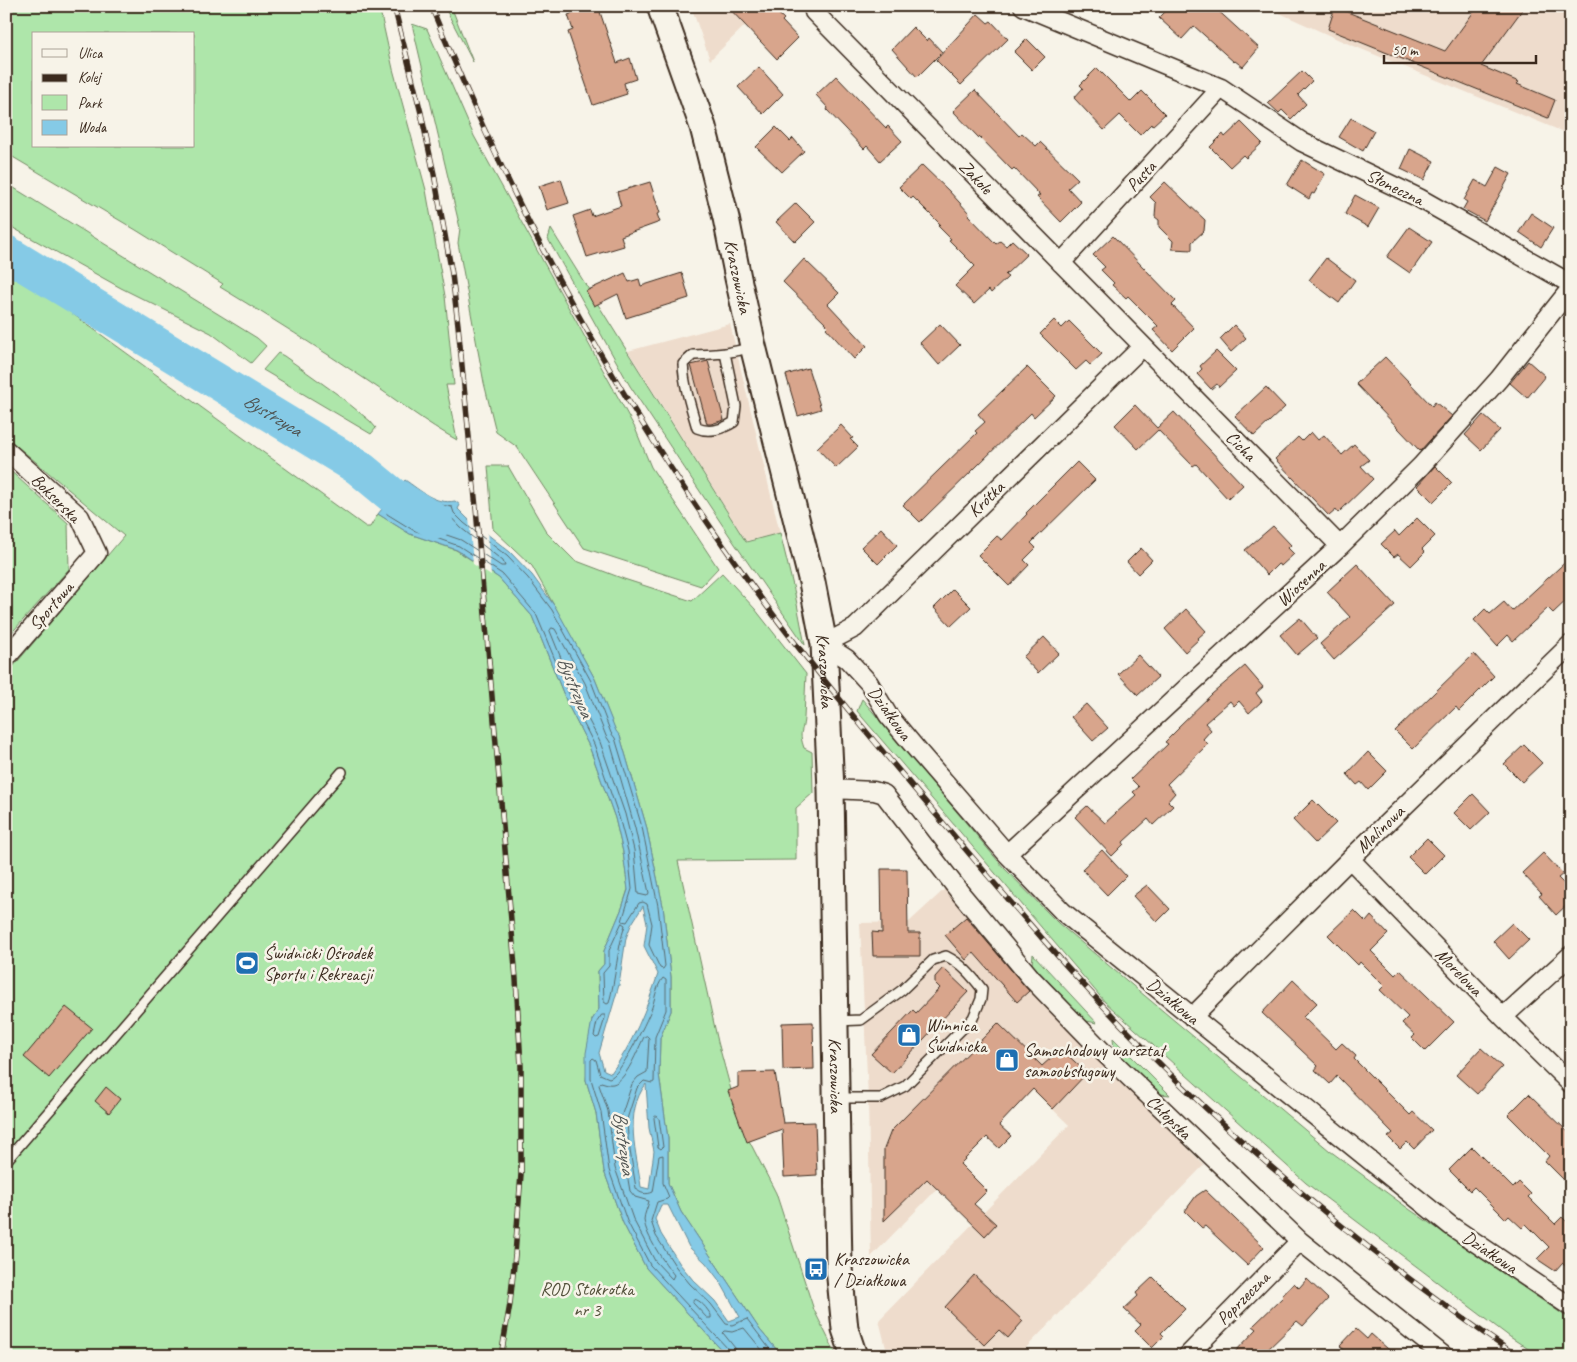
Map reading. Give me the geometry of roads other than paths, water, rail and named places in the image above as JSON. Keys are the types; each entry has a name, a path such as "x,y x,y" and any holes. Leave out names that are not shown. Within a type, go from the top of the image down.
{"street":[{"name":"Kraszowicka","path":"660,6 705,134 726,218 753,346 812,582 824,644 831,790 840,1287 845,1329 854,1356"},
{"name":"Zakole","path":"814,6 814,12 1142,346"},
{"path":"1023,6 1221,88"},
{"name":"Pusta","path":"1061,264 1221,88"},
{"name":"Słoneczna","path":"1221,88 1302,142 1419,198 1571,286"},
{"name":"Wiosenna","path":"1008,854 1340,546 1421,466 1499,379 1571,286"},
{"name":"Cicha","path":"1142,346 1340,546"},
{"name":"Krótka","path":"824,644 855,628 1142,346"},
{"name":"Bokserska","path":"6,450 80,517 96,553"},
{"name":"Sportowa","path":"6,658 96,553"},
{"name":"Działkowa","path":"824,644 847,659 869,682 888,715 1008,854 1063,912 1451,1226 1571,1307"},
{"name":"Malinowa","path":"1192,1017 1350,859 1571,644"},
{"name":"Chłopska","path":"831,790 874,791 884,794 962,894 1032,979 1102,1052 1300,1241 1444,1356"},
{"name":"Morelowa","path":"1350,859 1503,1017 1571,1084"},
{"path":"1503,1017 1571,955"},
{"name":"Poprzeczna","path":"1187,1356 1300,1241"}],"lane":[{"path":"725,353 736,406 734,422 726,427 704,432 697,428 688,397 683,364 692,355 725,353 732,353 753,346"},
{"path":"6,1161 342,772"},
{"path":"835,1021 860,1020 902,990 933,960 946,956 959,963 982,989 981,999 973,1018 905,1086 881,1098 836,1098"}],"water":[{"path":"405,480 434,499 448,502 455,501 460,505 458,509 468,519 510,552 532,575 556,608 595,679 616,731 620,736 646,825 663,906 671,977 671,1011 660,1038 659,1074 668,1139 668,1183 681,1212 760,1330 782,1356 727,1356 646,1268 623,1223 604,1171 596,1113 586,1080 586,1053 592,1020 599,1009 598,971 604,964 604,951 628,890 623,852 615,818 589,746 568,705 532,616 499,578 457,550 410,534 378,514","holes":["643,906 647,924 644,946 658,974 638,1026 626,1050 611,1073 604,1070 599,1053 619,985 626,938 631,925","646,1084 649,1128 654,1151 649,1189 641,1187 633,1134 635,1108","661,1205 668,1205 689,1247 706,1263 721,1283 740,1317 729,1321 715,1301 693,1280 680,1264 661,1234 655,1219"]}],"waterway":[{"name":"Bystrzyca","path":"6,253 358,467 392,495 435,521"}],"railway":[{"path":"394,6 421,113 452,274 476,508 516,979 521,1066 521,1174 510,1304 501,1356"},
{"path":"431,6 475,109 523,211 605,362 682,486 737,566 831,688 921,797 1039,934 1112,1015 1181,1085 1272,1168 1368,1247 1466,1321 1517,1356"}],"place":[{"name":"Świdnicki Ośrodek Sportu i Rekreacji","path":"247,963"},
{"name":"Winnica Świdnicka","path":"909,1035"},
{"name":"Samochodowy warsztat samoobsługowy","path":"1007,1060"},
{"name":"Kraszowicka / Działkowa","path":"816,1269"}],"park label":[{"name":"ROD Stokrotka nr 3","path":"587,1299"}]}
